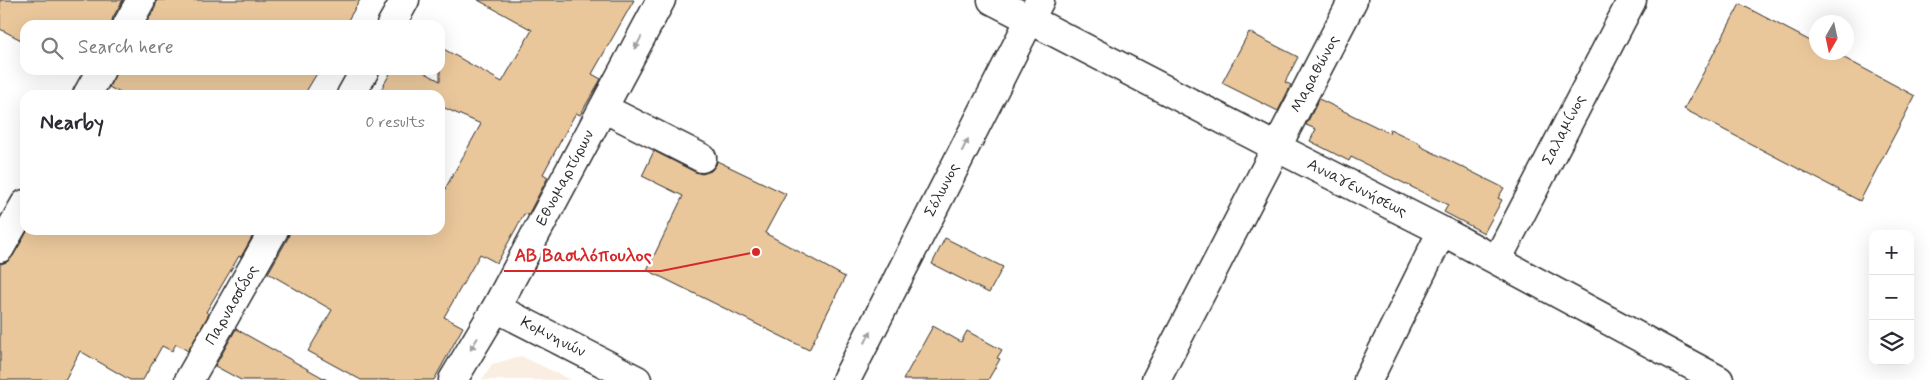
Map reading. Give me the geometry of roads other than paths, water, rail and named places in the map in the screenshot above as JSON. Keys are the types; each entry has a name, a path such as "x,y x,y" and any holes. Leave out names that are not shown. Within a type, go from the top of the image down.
{"street":[{"path":"130,20 141,0"},
{"path":"394,20 405,0"},
{"name":"Εθνομαρτύρων","path":"453,380 496,308 661,0"},
{"name":"Ανναγεννήσεως","path":"992,0 1035,10 1276,148 1442,231 1719,380"},
{"name":"Μαραθώνος","path":"1156,380 1353,0"},
{"name":"Σαλαμίνος","path":"1497,260 1632,0"},
{"name":"Σόλωνος","path":"846,380 1035,10"},
{"path":"90,90 98,75"},
{"path":"354,90 362,75"},
{"path":"603,108 702,158"},
{"path":"0,248 20,213"},
{"path":"1368,380 1442,231"},
{"name":"Παρνασσίδος","path":"189,380 271,235"},
{"name":"Κομνηνών","path":"496,308 637,380"}],"place":[{"name":"ΑΒ Βασιλόπουλος","path":"756,252"}]}
